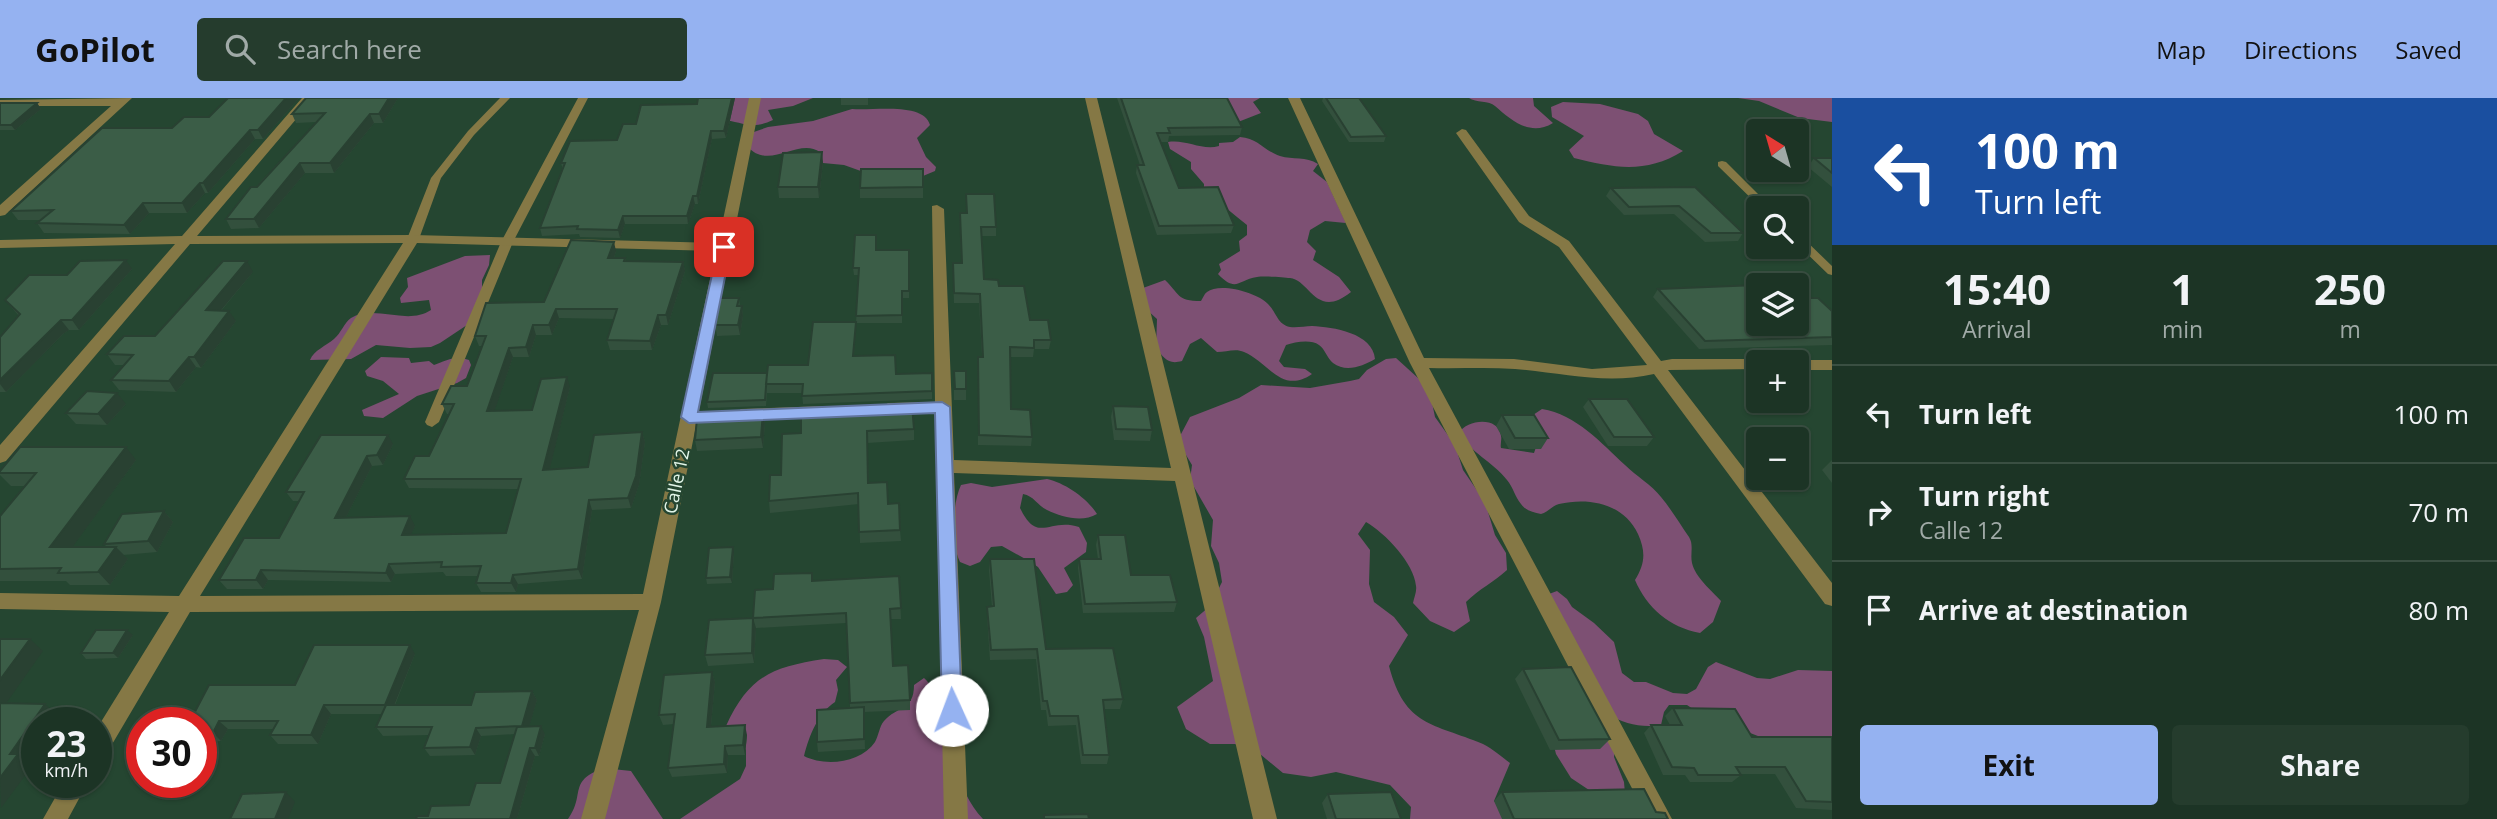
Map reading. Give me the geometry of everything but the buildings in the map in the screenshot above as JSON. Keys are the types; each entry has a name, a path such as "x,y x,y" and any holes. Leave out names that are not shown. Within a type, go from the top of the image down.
{"street":[{"path":"0,457 308,98"},
{"name":"Calle 12","path":"593,819 651,602 696,417 724,247 755,98"},
{"path":"1091,98 1265,819"},
{"path":"1294,98 1418,363 1660,819"},
{"path":"0,103 123,100"},
{"path":"0,212 123,100"},
{"path":"1462,133 1524,219 1564,244 1832,598"},
{"path":"937,209 956,819"},
{"path":"112,724 184,604 413,239"},
{"path":"0,244 413,239 724,247"},
{"path":"1418,363 1514,364 1592,374 1630,373 1672,364 1746,365"},
{"path":"1809,365 1832,365"},
{"path":"875,410 942,407"},
{"path":"729,416 849,411"},
{"path":"943,466 1182,475"},
{"path":"0,601 184,604 651,602"},
{"path":"55,819 67,798"}],"lane":[{"path":"413,239 436,178 471,134 505,98"},
{"path":"432,422 507,242 583,98"},
{"path":"1722,164 1755,196"},
{"path":"1809,250 1832,272"}],"shaded area":[{"path":"735,98 813,98 793,106 768,110 773,120 752,125 721,120"},
{"path":"1181,98 1260,98 1253,102 1261,113 1238,122"},
{"path":"1469,98 1533,98 1534,106 1553,123 1536,128 1521,125 1492,104"},
{"path":"1738,98 1832,98 1832,122 1800,118 1759,101"},
{"path":"1563,102 1600,104 1638,114 1648,121 1654,134 1683,151 1656,163 1630,167 1574,158 1569,150 1584,136 1552,117 1551,107"},
{"path":"852,109 908,110 926,118 930,125 917,138 926,157 936,167 935,171 923,176 886,180 844,165 823,163 820,152 811,148 765,156 748,147 751,133 768,127 813,121"},
{"path":"1240,137 1252,140 1280,156 1318,164 1313,171 1327,182 1346,223 1325,221 1310,230 1307,242 1316,251 1313,260 1339,277 1351,292 1339,300 1322,300 1297,280 1290,278 1257,277 1233,284 1218,274 1221,270 1219,264 1240,251 1239,241 1247,235 1247,225 1204,189 1204,184 1191,169 1191,162 1170,149 1168,142 1213,147 1219,146 1219,143 1233,142"},
{"path":"490,255 482,280 482,306 470,323 440,343 431,347 410,348 376,345 351,359 310,360 317,351 336,337 351,318 360,314 412,316 431,310 429,300 401,303 400,298 408,287 407,278 465,256"},
{"path":"1165,280 1179,296 1193,301 1201,301 1206,293 1213,289 1248,293 1268,304 1286,326 1330,328 1360,337 1373,350 1375,359 1360,366 1343,368 1333,363 1316,343 1286,345 1279,361 1284,367 1305,369 1312,374 1292,381 1276,375 1244,352 1217,352 1201,338 1190,344 1182,361 1170,361 1156,348 1157,319 1146,309 1143,288"},
{"path":"381,357 409,358 411,363 429,361 434,365 460,358 469,360 471,365 466,378 457,383 417,396 383,418 364,416 362,410 399,394 383,381 367,376 365,371"},
{"path":"1396,358 1429,388 1435,417 1455,445 1463,470 1485,502 1495,535 1506,553 1507,570 1466,602 1470,621 1454,632 1430,621 1413,603 1416,588 1410,568 1390,541 1366,522 1358,534 1370,550 1369,584 1374,602 1394,617 1408,635 1389,666 1403,701 1413,712 1436,726 1483,744 1510,763 1494,801 1511,819 1410,819 1411,807 1390,785 1336,772 1311,777 1283,773 1260,754 1235,744 1210,744 1186,729 1177,707 1213,681 1204,637 1196,618 1210,606 1222,582 1219,563 1211,546 1213,520 1190,480 1192,465 1183,450 1180,436 1190,417 1239,398 1261,385 1310,388 1350,381 1359,379 1367,370 1386,359"},
{"path":"1542,409 1566,417 1588,431 1653,488 1672,512 1690,540 1692,563 1697,573 1721,601 1713,622 1700,633 1678,626 1660,615 1640,590 1635,580 1641,569 1642,547 1638,534 1624,516 1605,505 1582,502 1559,504 1541,514 1527,510 1501,473 1469,446 1459,433 1463,428 1475,423 1489,423 1499,430 1501,448 1534,453 1536,447 1530,417"},
{"path":"1047,479 1075,492 1088,502 1097,514 1079,519 1065,517 1047,510 1023,494 1020,508 1033,525 1039,528 1060,525 1079,527 1087,543 1086,552 1064,568 1073,585 1067,592 1056,594 1038,567 1002,546 991,547 980,562 970,566 960,562 955,545 954,524 961,485 971,483 992,487"},
{"path":"1557,591 1614,642 1622,673 1634,682 1646,682 1673,693 1687,694 1696,689 1708,667 1716,662 1757,678 1770,679 1798,670 1832,671 1832,744 1775,736 1763,738 1699,713 1687,705 1669,705 1661,725 1633,724 1608,714 1616,735 1614,757 1624,782 1625,794 1601,798 1571,778 1556,754 1553,742 1575,681 1549,594"},
{"path":"824,659 838,660 847,667 836,680 838,690 835,702 815,726 804,756 832,762 861,755 875,742 884,721 908,704 914,685 924,678 935,693 944,735 957,774 968,799 983,819 680,819 740,779 746,766 746,750 726,726 753,685 776,671"},
{"path":"603,768 631,771 663,819 568,819 585,778"}],"route":[{"path":"724,247 689,417 942,407 952,710"}]}
